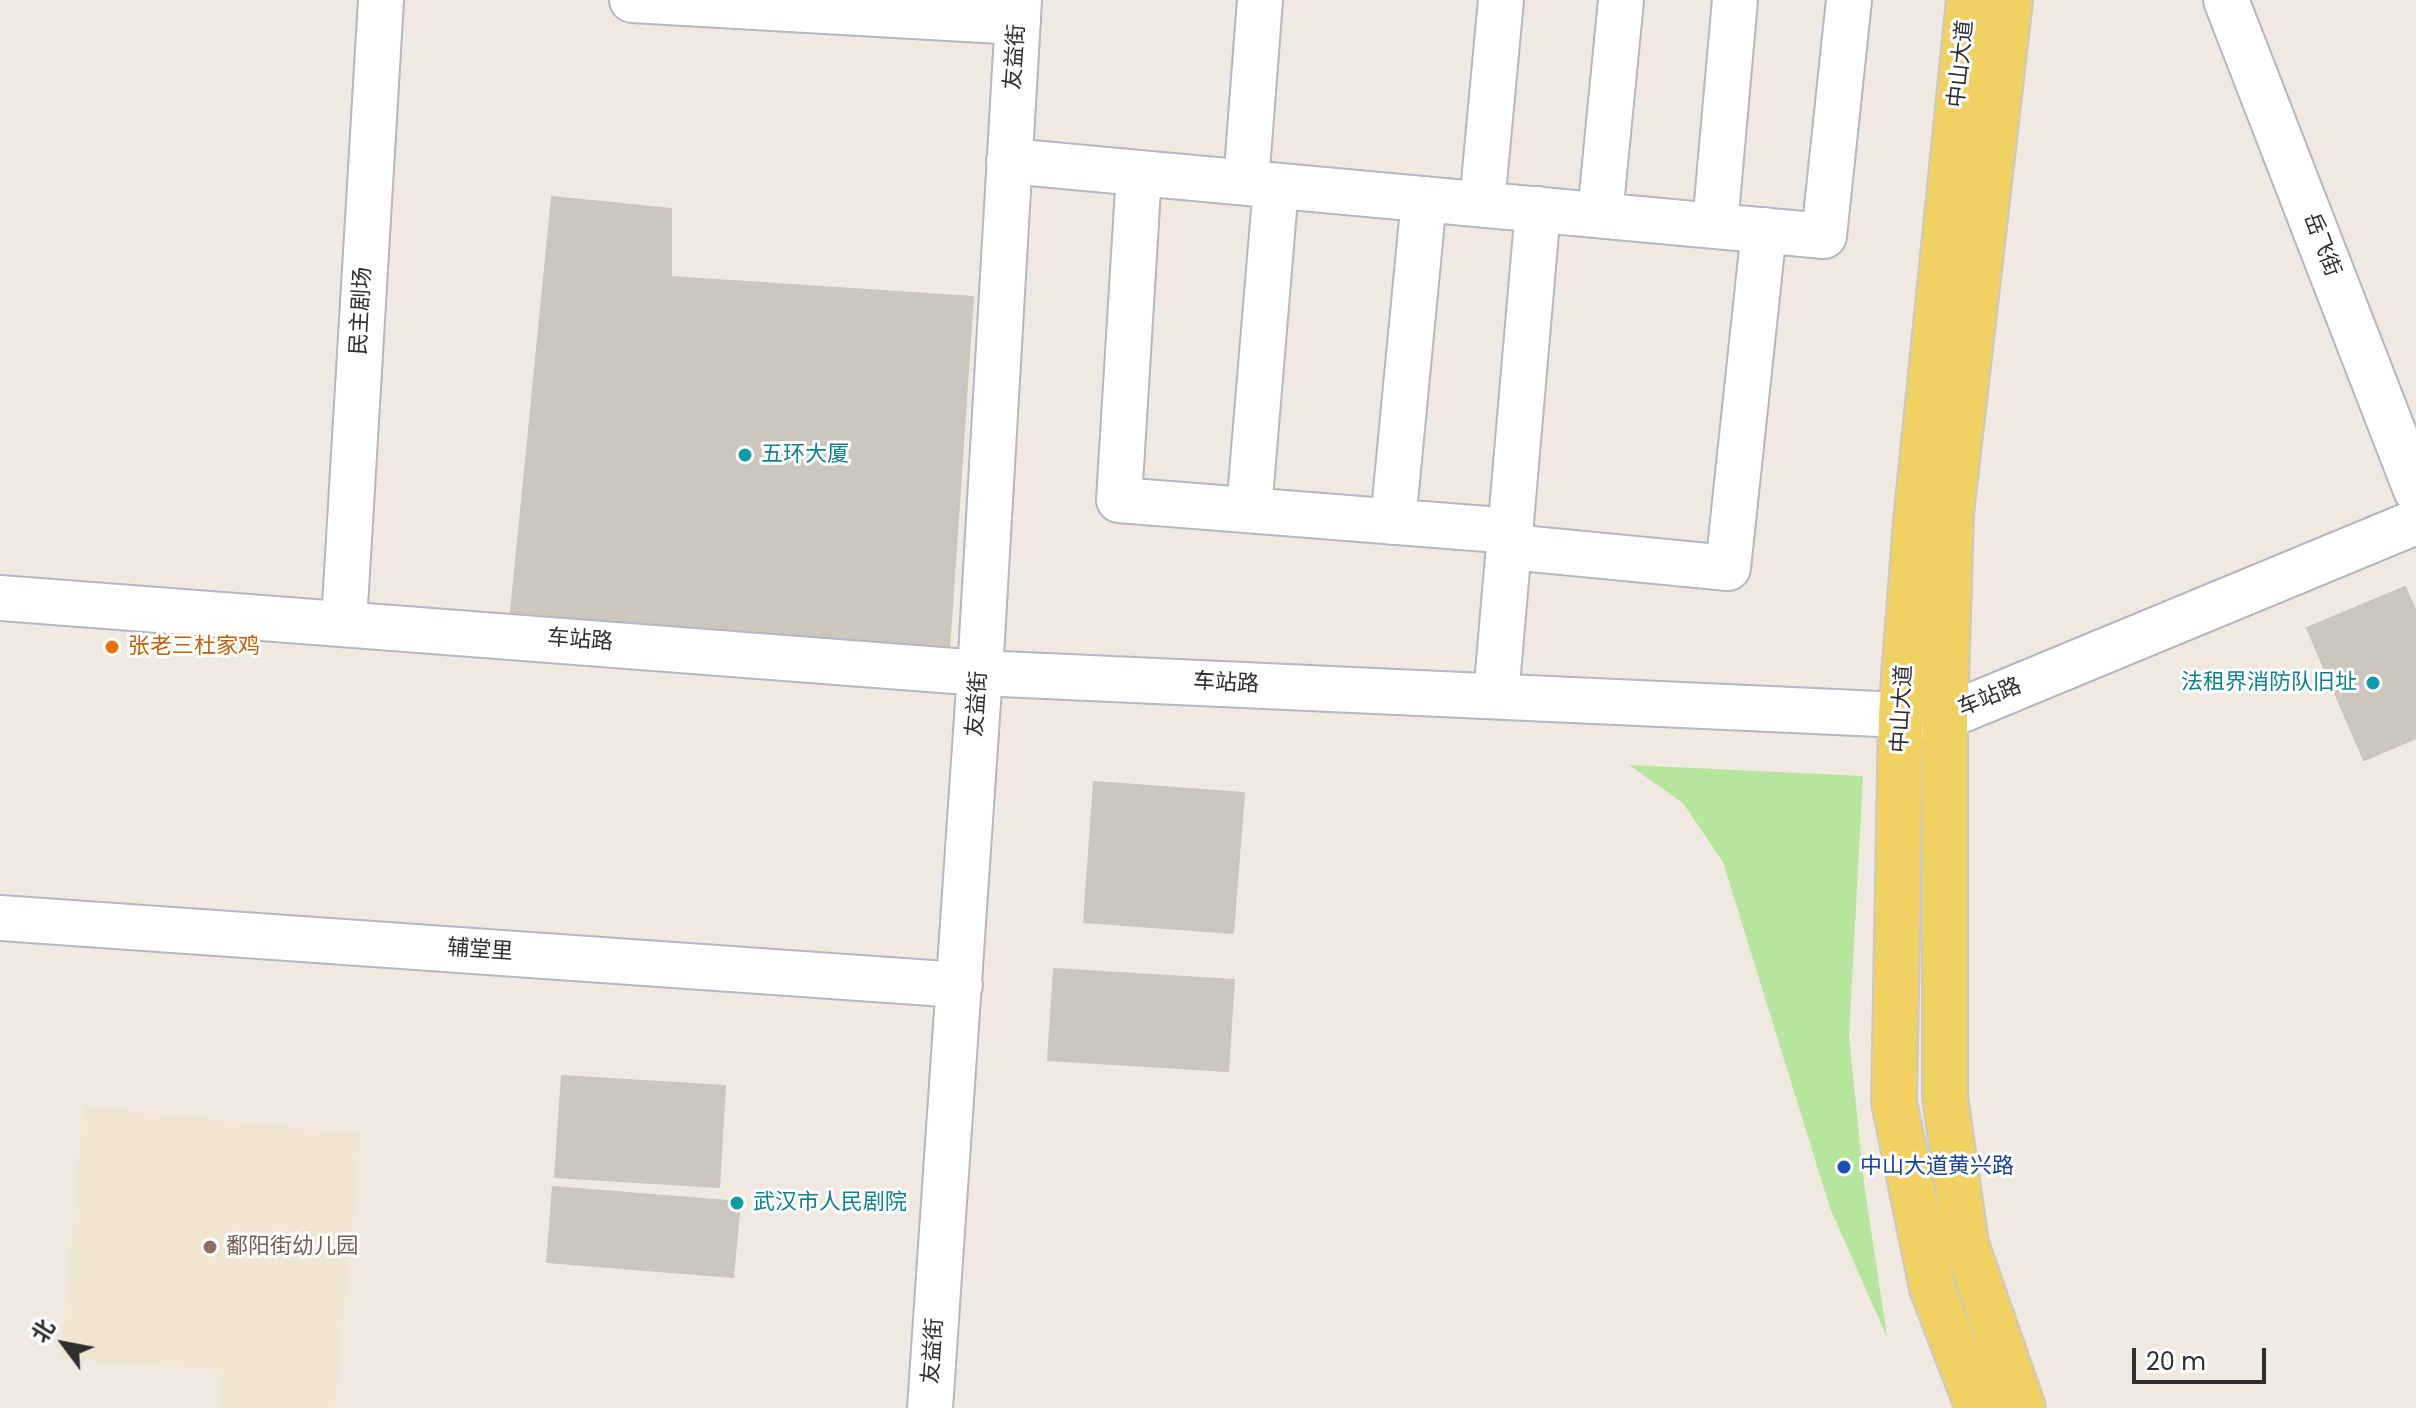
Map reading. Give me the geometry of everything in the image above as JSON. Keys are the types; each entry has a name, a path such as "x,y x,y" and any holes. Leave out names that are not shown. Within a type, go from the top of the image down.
{"main road":[{"name":"中山大道","path":"1969,0 1916,522 1901,715 1894,1102 1932,1288 1978,1408"},
{"name":"中山大道","path":"2010,0 1951,513 1945,717 1945,1097 1966,1244 2023,1408"}],"street":[{"name":"民主剧场","path":"344,623 381,0"},
{"path":"632,0 1019,11"},
{"path":"1249,510 1261,184 1260,0"},
{"path":"1482,204 1501,0"},
{"path":"1600,215 1621,0"},
{"path":"1715,225 1735,0"},
{"path":"1009,161 1824,236 1849,0"},
{"name":"岳飞街","path":"2226,0 2416,490"},
{"name":"友益街","path":"930,1408 980,673 1019,11"},
{"path":"1139,173 1119,500 1393,522 1728,568 1764,230"},
{"path":"1393,522 1424,199"},
{"path":"1496,696 1512,539 1538,209"},
{"name":"车站路","path":"0,598 980,673 1945,717 2416,522"},
{"name":"辅堂里","path":"0,918 960,985"}],"shaded area":[{"name":"鄱阳街幼儿园","path":"83,1106 361,1134 335,1408 219,1408 218,1370 61,1359"}],"green space":[{"path":"1629,765 1863,776 1849,1037 1864,1183 1887,1337 1830,1208 1723,862 1683,803"}],"building":[{"name":"五环大厦","path":"552,197 671,209 671,277 973,297 949,650 511,612"},
{"name":"法租界消防队旧址","path":"2405,587 2416,612 2416,738 2364,760 2307,628"},
{"path":"1094,782 1244,793 1233,933 1084,922"},
{"path":"1054,969 1234,980 1228,1071 1048,1060"},
{"path":"562,1076 725,1086 719,1187 555,1177"},
{"path":"553,1187 740,1202 733,1277 547,1262"}],"place":[{"name":"五环大厦","path":"745,455"},
{"name":"张老三杜家鸡","path":"112,647"},
{"name":"法租界消防队旧址","path":"2373,683"},
{"name":"中山大道黄兴路","path":"1844,1167"},
{"name":"武汉市人民剧院","path":"737,1203"},
{"name":"鄱阳街幼儿园","path":"210,1247"}]}
